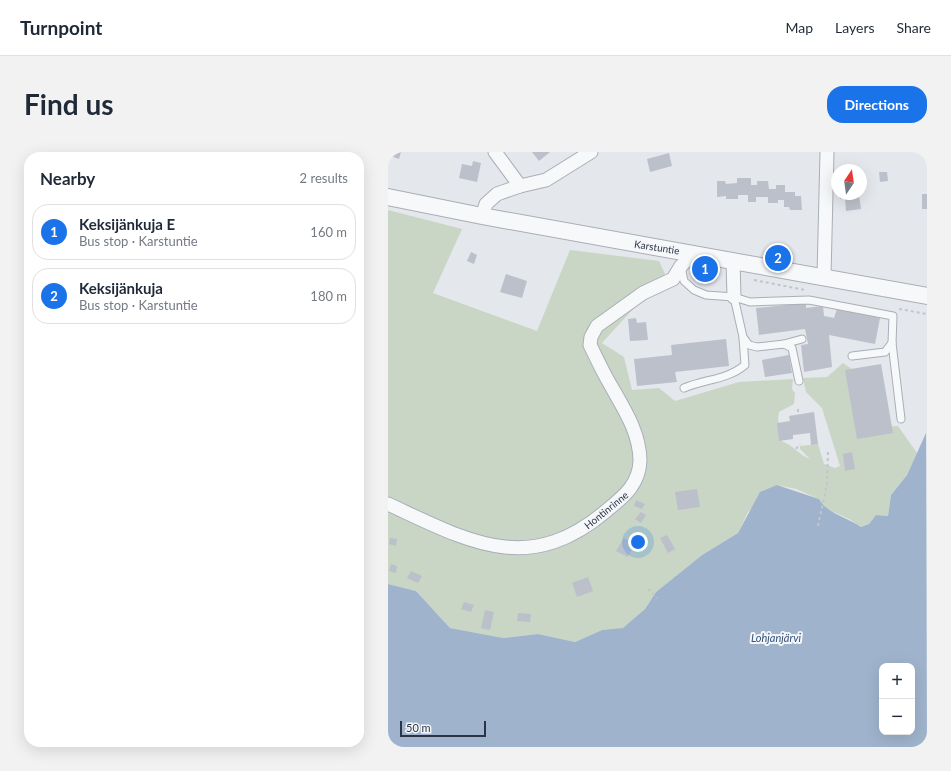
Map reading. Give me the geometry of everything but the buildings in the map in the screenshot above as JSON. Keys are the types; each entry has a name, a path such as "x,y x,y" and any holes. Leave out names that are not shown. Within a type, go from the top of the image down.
{"street":[{"path":"495,152 520,186"},
{"path":"482,216 486,204 498,194 520,186 546,180 591,152"},
{"path":"824,276 827,152"},
{"name":"Karstuntie","path":"388,197 482,216 824,276 927,296"},
{"name":"Hontinrinne","path":"388,504 459,537 484,544 522,548 546,546 589,526 627,494 636,480 640,460 636,438 628,415 590,345 591,338 597,326 643,293 673,279 681,266 694,253"},
{"path":"733,260 734,297"}],"lane":[{"path":"681,266 684,281 694,290 706,295 734,297 750,302 809,300 893,316 892,343 901,419"},
{"path":"684,388 692,384 719,379 737,372 745,365 743,337 734,297"},
{"path":"743,337 750,345 757,347 784,344 802,339"},
{"path":"852,356 885,352 892,343"},
{"path":"784,344 792,348 800,381"}],"path":[{"path":"798,409 798,415"},
{"path":"796,448 800,444"},
{"path":"818,526 827,484 828,449"},
{"path":"648,589 657,598"}],"green space":[{"path":"388,210 462,229 433,293 537,331 570,250 659,261 665,274 602,343 624,357 632,390 659,388 675,401 739,382 793,379 792,389 795,393 794,404 779,412 778,418 781,441 810,459 800,449 800,446 818,444 824,464 835,468 840,466 822,408 806,392 803,378 827,377 843,363 855,371 861,429 898,426 917,453 907,475 891,495 888,516 876,515 869,524 861,527 849,519 823,507 819,499 796,489 777,485 748,512 738,533 702,555 656,592 645,609 623,629 602,630 575,642 538,634 503,638 450,628 416,591 388,584"}],"water":[{"name":"Lohjanjärvi","path":"926,433 927,747 388,747 388,584 416,591 450,628 503,638 538,634 575,642 602,630 623,628 645,609 656,592 702,555 738,533 760,492 777,485 819,499 826,508 861,527 869,524 876,515 888,516 891,495 907,475"}],"place":[{"name":"Keksijänkuja","path":"778,258"},
{"name":"Keksijänkuja E","path":"705,269"}]}
